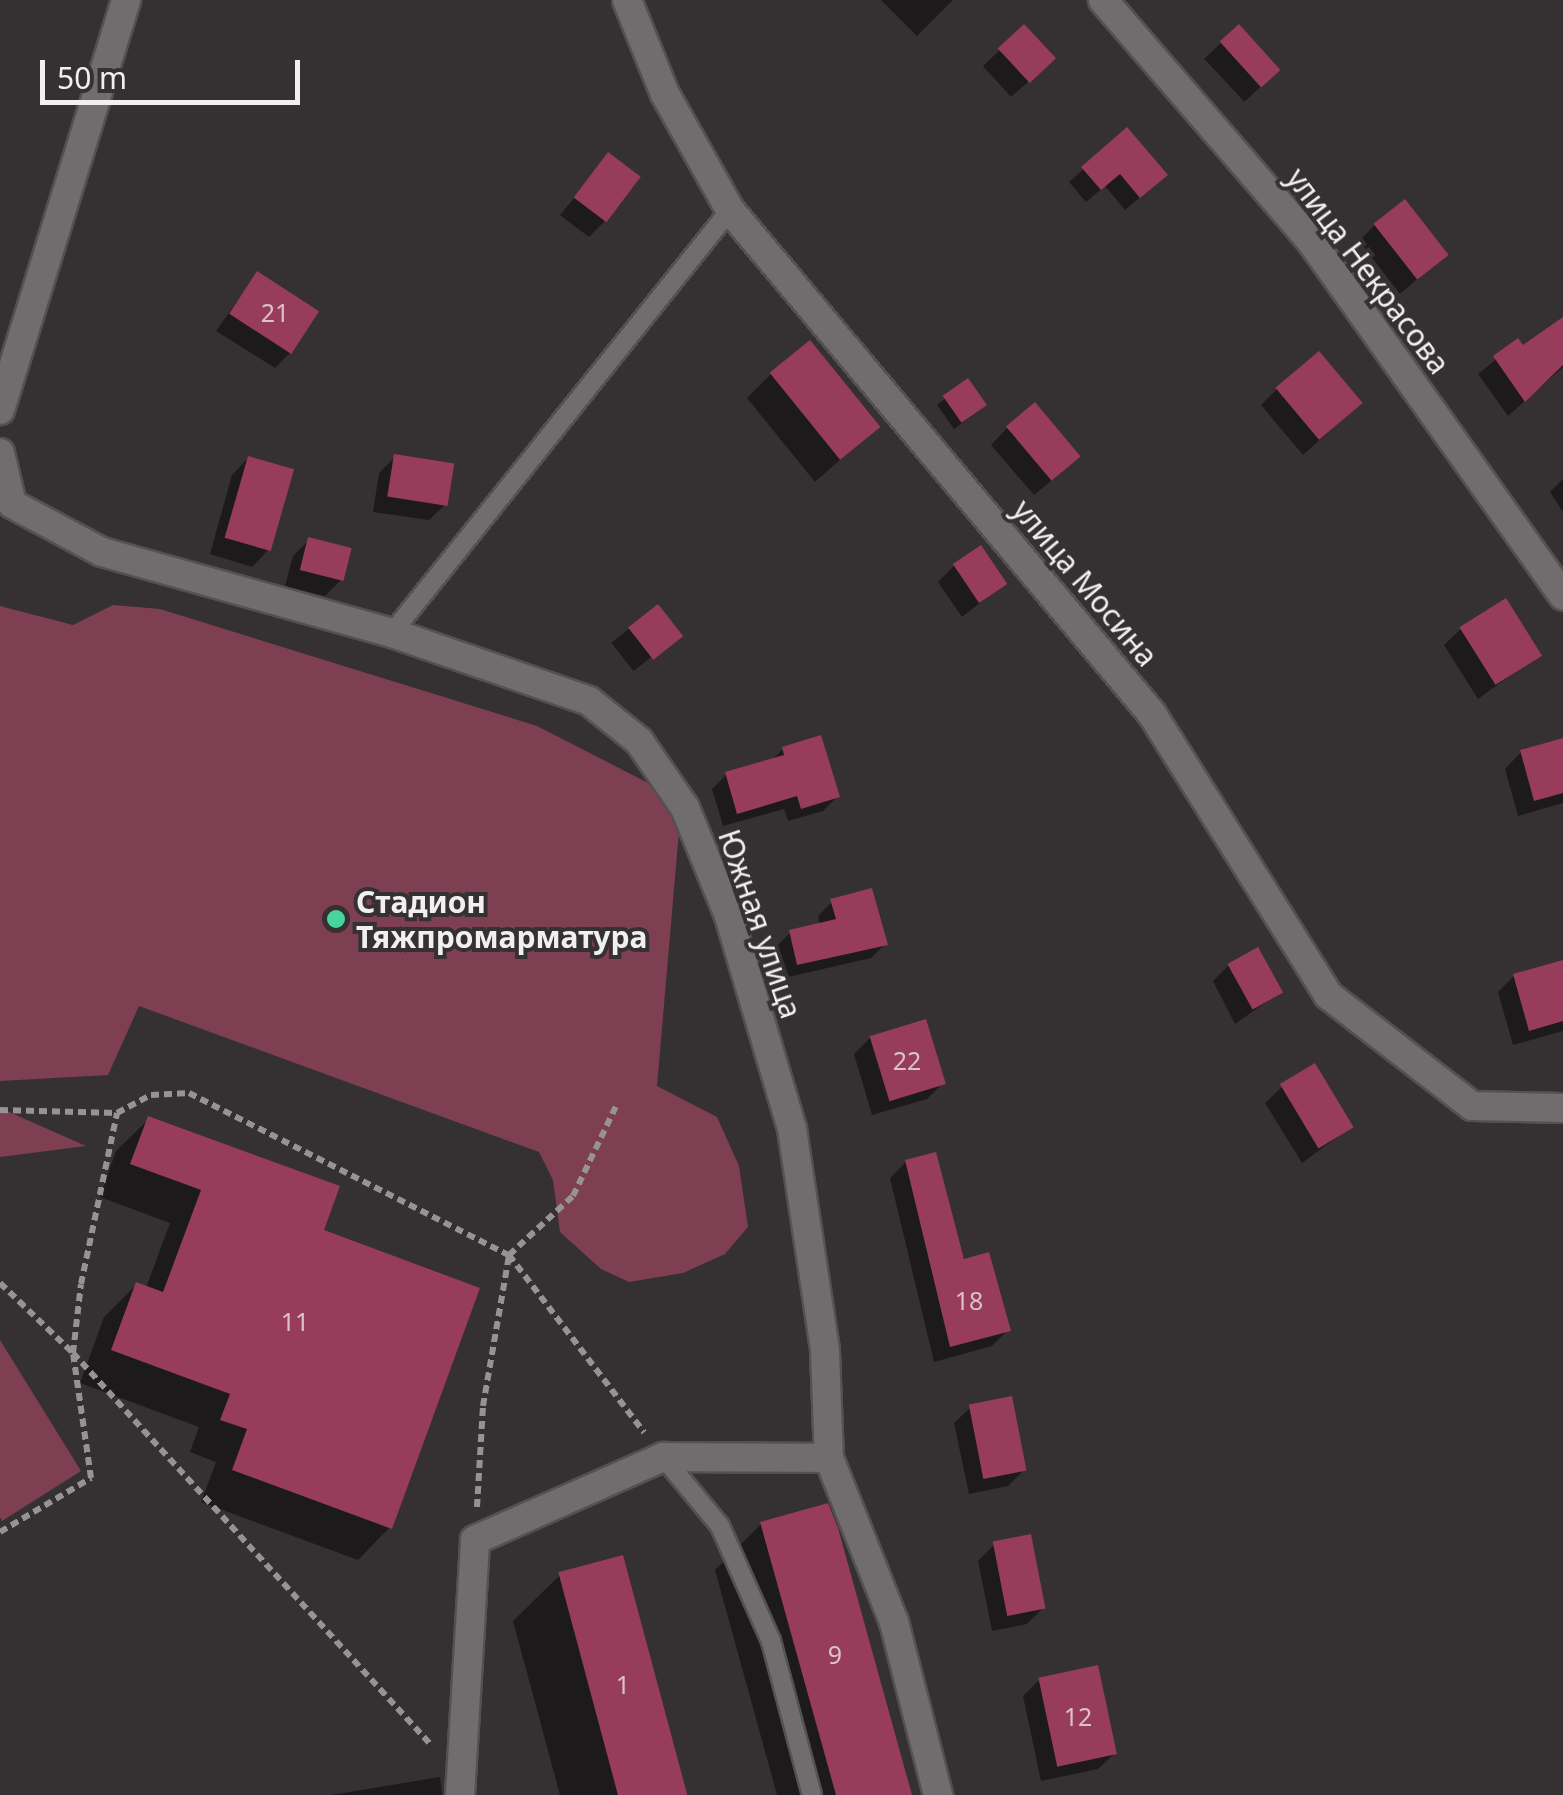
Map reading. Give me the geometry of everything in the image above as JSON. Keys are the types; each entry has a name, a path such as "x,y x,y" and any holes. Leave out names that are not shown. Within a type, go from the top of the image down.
{"street":[{"path":"0,410 126,0"},
{"name":"улица Мосина","path":"628,0 666,94 730,210 1152,714 1328,996 1472,1106 1563,1108"},
{"name":"улица Некрасова","path":"1103,0 1311,241 1563,596"},
{"name":"Южная улица","path":"0,454 12,504 102,552 392,632 588,701 640,741 685,808 728,916 792,1130 825,1351 829,1458 894,1622 938,1795"},
{"path":"460,1786 476,1540 663,1457 829,1458"}],"lane":[{"path":"392,632 730,210"},
{"path":"663,1457 720,1526 771,1641 812,1795"}],"path":[{"path":"0,1110 116,1113 151,1095 189,1093 508,1256 663,1457"},
{"path":"476,1540 483,1406 508,1256 573,1196 617,1104"},
{"path":"0,1532 91,1478 73,1354 116,1113"},
{"path":"0,1283 73,1354 460,1786"}],"shaded area":[{"name":"Стадион Тяжпромарматура","path":"113,605 160,609 537,726 656,787 679,831 657,1086 717,1117 739,1166 748,1227 725,1254 683,1273 629,1282 601,1269 560,1232 553,1180 539,1152 139,1006 108,1075 0,1081 0,606 73,625"},
{"path":"0,1108 86,1146 0,1157"},
{"path":"0,1340 81,1471 2,1521 0,1517"}],"building":[{"path":"1024,24 1056,58 1030,83 998,49"},
{"path":"1239,24 1280,70 1261,87 1220,41"},
{"path":"1127,127 1168,175 1140,198 1120,174 1101,190 1081,167"},
{"path":"608,152 641,177 606,222 574,198"},
{"path":"1405,199 1449,255 1417,280 1373,224"},
{"path":"257,271 319,311 291,354 229,314"},
{"path":"1563,317 1563,365 1525,402 1493,356 1518,338 1523,345"},
{"path":"810,340 880,427 840,460 770,373"},
{"path":"1319,351 1363,403 1319,440 1275,388"},
{"path":"968,378 987,405 962,423 943,396"},
{"path":"1035,402 1081,456 1052,481 1006,426"},
{"path":"394,454 454,464 448,506 387,496"},
{"path":"248,456 294,469 271,551 225,538"},
{"path":"308,537 352,548 343,581 300,570"},
{"path":"981,545 1007,584 979,603 953,564"},
{"path":"1506,598 1542,656 1495,685 1459,627"},
{"path":"658,604 683,636 653,660 628,627"},
{"path":"821,735 840,797 801,809 797,796 737,814 725,772 784,755 782,747"},
{"path":"1563,738 1563,793 1534,801 1520,750"},
{"path":"872,888 888,945 797,965 789,930 836,919 830,899"},
{"path":"1258,947 1283,992 1253,1009 1227,964"},
{"path":"1563,960 1563,1021 1529,1031 1513,974"},
{"path":"926,1019 946,1084 889,1101 870,1036"},
{"path":"1315,1063 1354,1127 1318,1148 1280,1084"},
{"path":"148,1116 340,1186 324,1230 480,1288 392,1529 232,1470 247,1429 220,1420 230,1394 111,1350 136,1282 163,1292 201,1190 130,1164"},
{"path":"936,1152 964,1259 989,1252 1011,1331 950,1347 905,1160"},
{"path":"1012,1396 1027,1471 983,1479 969,1404"},
{"path":"828,1503 912,1795 836,1795 760,1522"},
{"path":"1031,1534 1046,1609 1007,1616 993,1541"},
{"path":"623,1555 687,1795 618,1795 558,1572"},
{"path":"1098,1665 1117,1754 1057,1767 1038,1678"}],"place":[{"name":"Стадион Тяжпромарматура","path":"336,919"}]}
